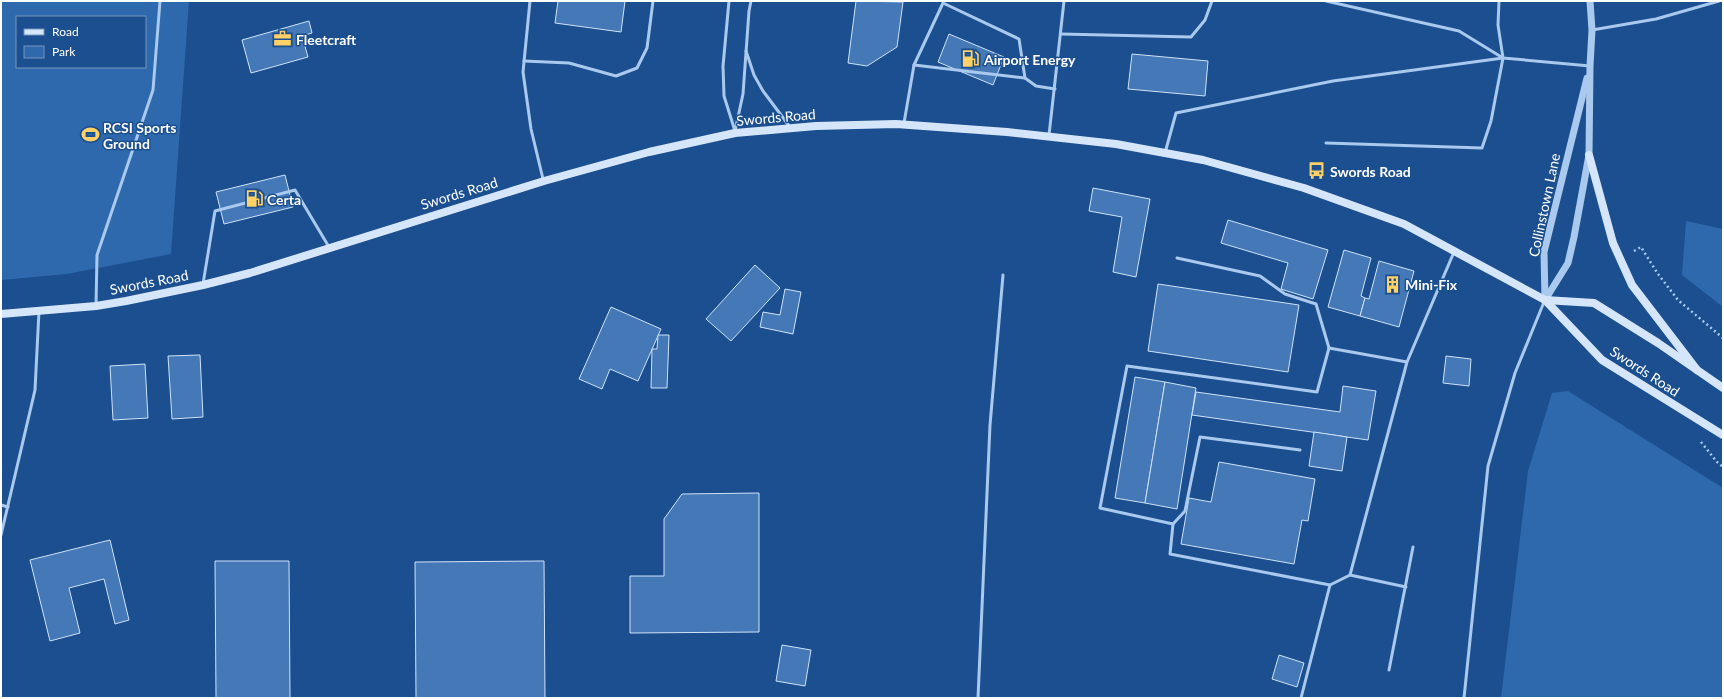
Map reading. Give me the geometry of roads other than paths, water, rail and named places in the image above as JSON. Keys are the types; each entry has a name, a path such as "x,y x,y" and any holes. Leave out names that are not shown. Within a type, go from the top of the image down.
{"main road":[{"name":"Swords Road","path":"1,314 96,306 203,285 250,273 544,181 649,152 735,133 791,128 904,125 1007,132 1116,144 1204,160 1304,188 1404,224 1545,300 1602,360 1723,435"},
{"path":"1589,154 1613,243 1632,285 1697,370"},
{"name":"Swords Road","path":"1545,300 1594,303 1658,343 1723,388"}],"street":[{"name":"Collinstown Lane","path":"1545,300 1568,263 1589,154 1592,30 1590,1"},
{"name":"Collinstown Lane","path":"1545,300 1544,252 1590,66"}],"lane":[{"path":"96,306 97,255 153,90 160,1"},
{"path":"530,1 523,72 531,129 544,181"},
{"path":"524,61 569,63 616,76 637,68 647,48 653,1"},
{"path":"729,1 723,66 724,96 735,133"},
{"path":"735,133 743,94 745,49 751,1"},
{"path":"1049,137 1064,1"},
{"path":"1061,34 1191,37 1204,20 1212,1"},
{"path":"1326,1 1458,31 1503,58"},
{"path":"1326,143 1482,148 1491,121 1503,58 1498,25 1499,1"},
{"path":"1592,30 1656,19 1719,1"},
{"path":"904,125 914,65 943,3 1019,39 1025,78"},
{"path":"745,49 754,75 763,91 791,128"},
{"path":"1164,153 1176,113 1333,81 1503,58 1590,66"},
{"path":"914,65 1025,78 1036,86 1055,89"},
{"path":"203,285 215,211 295,190 330,248"},
{"path":"1350,575 1408,362 1454,252"},
{"path":"1172,524 1100,508 1128,366 1317,392 1329,348 1316,304 1285,294 1260,276 1177,258"},
{"path":"978,698 990,425 1003,274"},
{"path":"1464,698 1488,466 1515,373 1545,300"},
{"path":"1,535 35,390 39,311"},
{"path":"1329,348 1408,362"},
{"path":"1300,450 1200,436 1185,511 1172,524 1170,554 1330,584 1350,575 1406,588"},
{"path":"1,505 8,507"},
{"path":"1389,670 1413,547"},
{"path":"1300,698 1330,584"}],"place":[{"name":"Fleetcraft","path":"283,39"},
{"name":"Airport Energy","path":"971,59"},
{"name":"RCSI Sports Ground","path":"90,135"},
{"name":"Swords Road","path":"1317,171"},
{"name":"Certa","path":"254,199"},
{"name":"Mini-Fix","path":"1392,284"}]}
